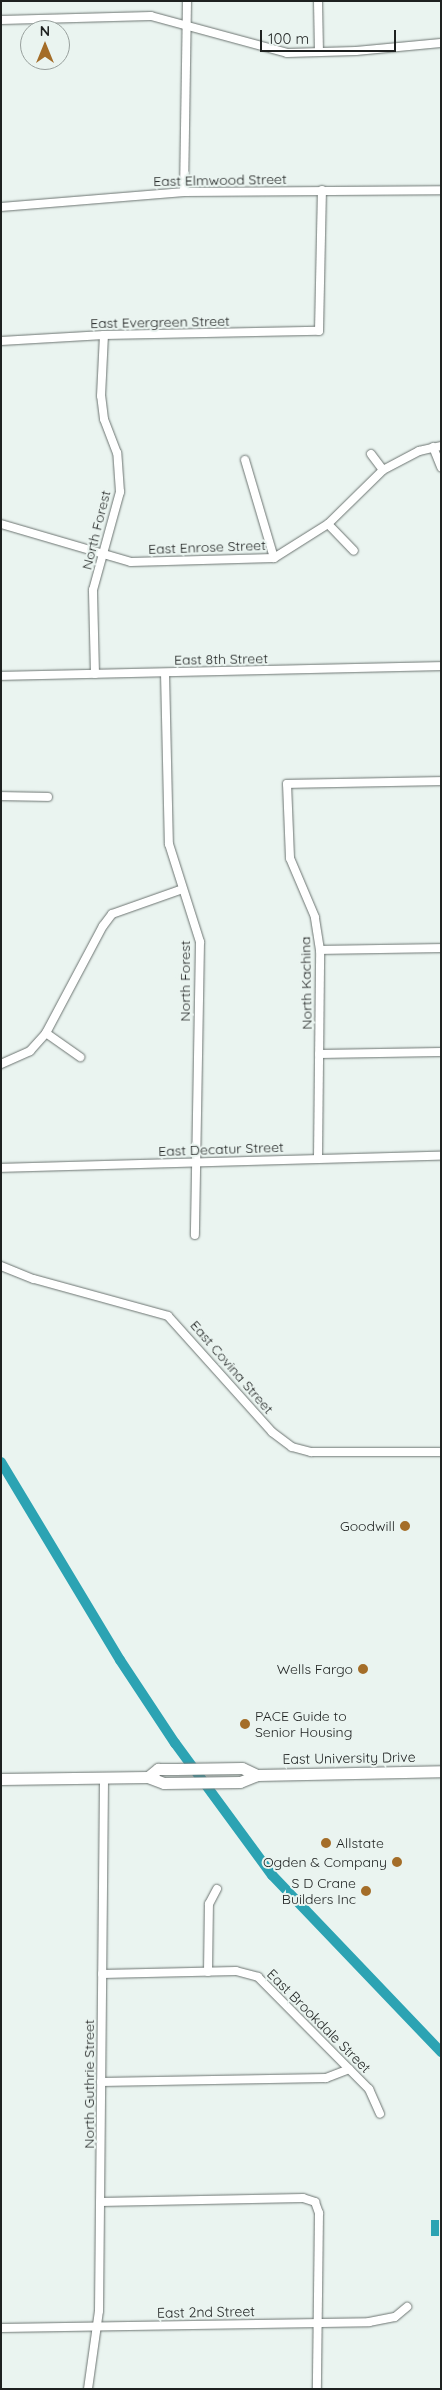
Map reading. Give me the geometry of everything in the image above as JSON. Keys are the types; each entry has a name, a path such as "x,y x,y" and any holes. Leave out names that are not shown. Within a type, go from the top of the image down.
{"main road":[{"name":"East University Drive","path":"148,1777 158,1769 176,1768 242,1768 257,1774 441,1771"},
{"name":"East University Drive","path":"1,1779 148,1777 164,1783 240,1782 257,1774"}],"street":[{"path":"184,192 187,1"},
{"path":"318,1 319,52"},
{"path":"1,20 151,16 263,49 287,53 441,43"},
{"name":"East Evergreen Street","path":"1,341 104,335 319,331 322,190"},
{"name":"East Elmwood Street","path":"1,207 184,192 441,190"},
{"name":"North Forest","path":"95,674 93,590 120,492 117,453 104,419 101,396 104,335"},
{"path":"437,446 441,467"},
{"name":"East Enrose Street","path":"1,525 104,555 148,562 274,558 328,524 383,470 437,446"},
{"path":"370,454 383,470"},
{"path":"245,460 274,558"},
{"path":"328,524 354,551"},
{"name":"East 8th Street","path":"1,676 441,666"},
{"name":"North Forest","path":"165,673 169,844 200,942 195,1235"},
{"name":"North Kachina","path":"318,1158 320,950 315,917 290,858 287,784 441,781"},
{"path":"1,796 48,798"},
{"path":"1,1064 30,1051 46,1033 102,926 112,914 183,889"},
{"path":"320,950 441,948"},
{"path":"46,1033 80,1057"},
{"path":"319,1054 441,1052"},
{"name":"East Decatur Street","path":"1,1168 441,1156"},
{"name":"East Covina Street","path":"3,1268 168,1316 272,1432 292,1447 311,1452 441,1452"},
{"name":"North Guthrie Street","path":"88,2389 98,2326 104,1778"},
{"path":"208,1972 210,1904 217,1889"},
{"name":"East Brookdale Street","path":"102,1974 244,1972 258,1977 350,2069 373,2095 380,2114"},
{"path":"101,2082 326,2078 350,2069"},
{"path":"100,2202 303,2198 315,2202 318,2213 317,2389"},
{"name":"East 2nd Street","path":"1,2328 378,2321 395,2316 407,2307"}],"water":[{"path":"431,2220 439,2220 439,2236 431,2236"}],"waterway":[{"path":"1,1462 120,1660 175,1743 272,1875 441,2052"}],"place":[{"name":"Goodwill","path":"405,1526"},
{"name":"Wells Fargo","path":"363,1669"},
{"name":"PACE Guide to Senior Housing","path":"245,1724"},
{"name":"Allstate","path":"326,1843"},
{"name":"Ogden & Company","path":"397,1862"},
{"name":"S D Crane Builders Inc","path":"366,1891"}]}
